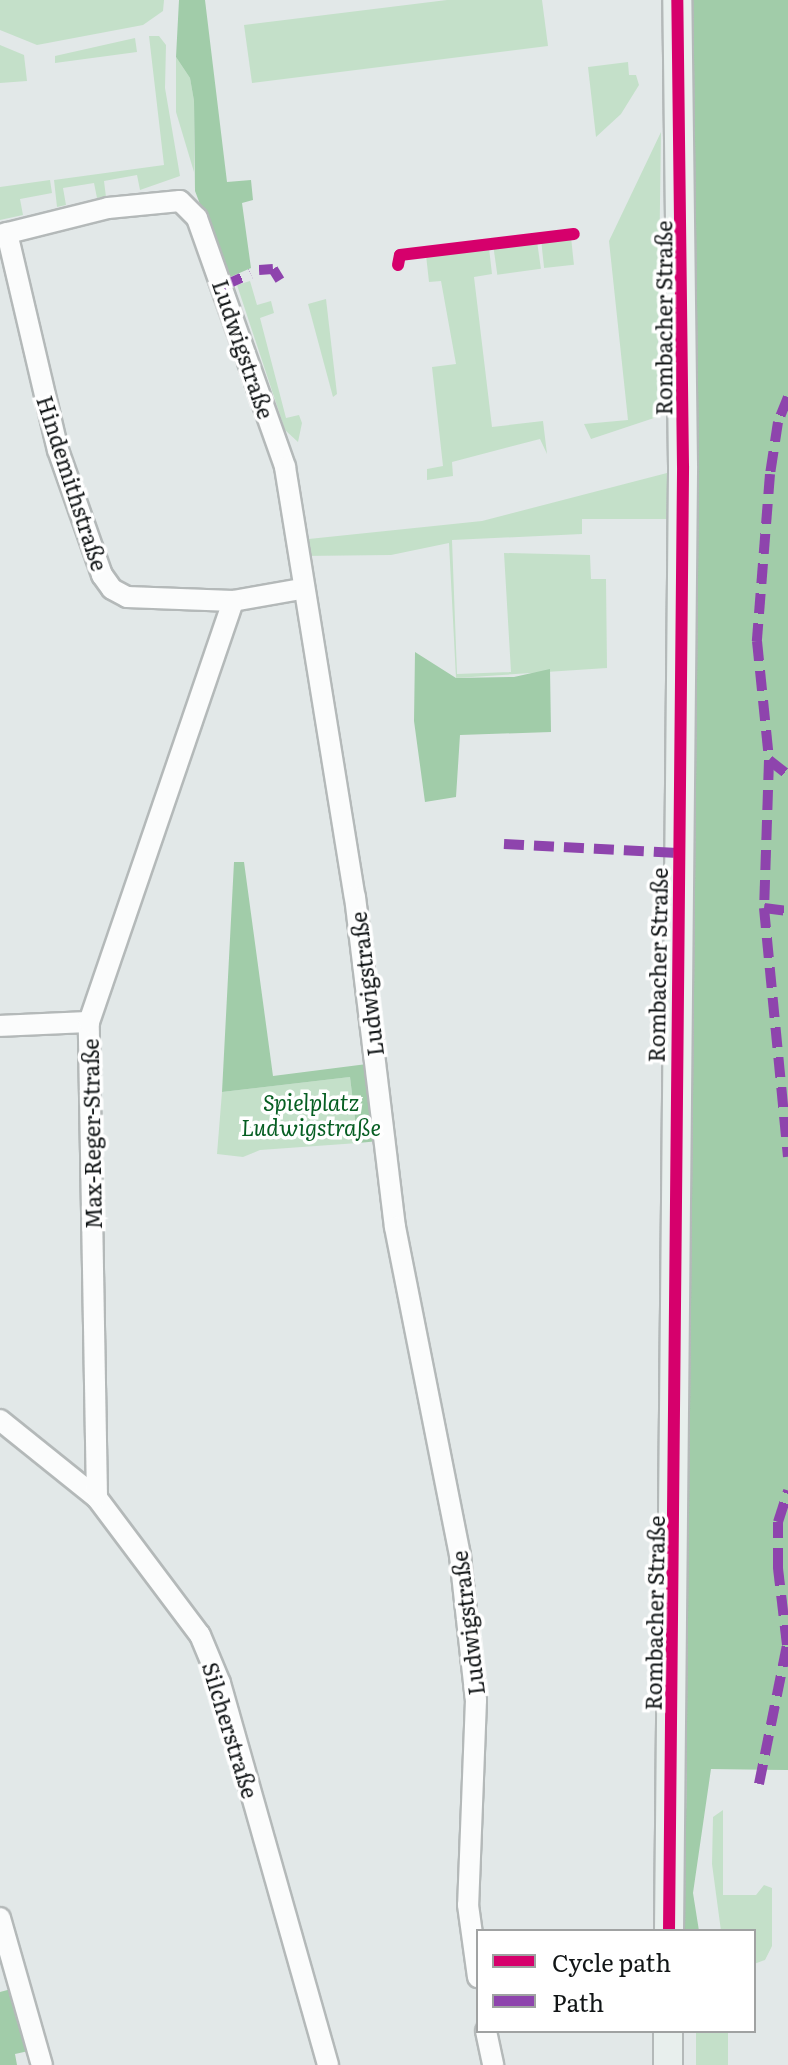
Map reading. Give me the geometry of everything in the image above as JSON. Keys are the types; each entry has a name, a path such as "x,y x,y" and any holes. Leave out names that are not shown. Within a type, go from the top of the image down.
{"main road":[{"name":"Rombacher Straße","path":"669,1929 683,466 677,0"},
{"path":"668,2033 668,2065"}],"street":[{"name":"Ludwigstraße","path":"4,234 108,208 180,201 197,218 285,467 301,589 355,897 395,1227 460,1556 476,1700 468,1905 476,1963"},
{"name":"Hindemithstraße","path":"4,234 45,405 102,575 127,597 233,601 301,589"},
{"name":"Max-Reger-Straße","path":"97,1498 89,1022 233,601"},
{"path":"0,1026 89,1022"},
{"name":"Silcherstraße","path":"0,1420 97,1498 200,1635 220,1683 328,2065"},
{"path":"0,1918 42,2065"},
{"path":"486,2033 493,2065"}],"green space":[{"path":"0,0 164,0 163,11 143,25 37,45 0,30"},
{"path":"179,0 205,0 227,182 251,180 253,200 242,203 251,268 228,278 195,191 194,101 190,78 176,57"},
{"path":"447,0 542,0 548,46 252,83 244,25"},
{"path":"683,0 788,0 788,1770 711,1769 693,1893 699,1929 683,1929 687,1771"},
{"path":"149,36 159,36 166,45 165,88 180,176 140,190 137,175 104,181 106,197 97,198 94,183 63,188 66,205 57,207 54,180 164,165"},
{"path":"135,38 137,52 55,63 55,56"},
{"path":"0,45 24,55 27,81 0,83"},
{"path":"176,57 190,78 194,101 194,172 176,112"},
{"path":"628,62 629,75 636,75 639,85 621,114 596,137 588,67"},
{"path":"661,132 657,417 591,439 584,424 628,420 609,241"},
{"path":"50,180 52,193 20,199 23,215 0,220 0,187"},
{"path":"571,237 574,265 544,268 541,240"},
{"path":"537,241 541,269 497,275 493,247"},
{"path":"489,248 492,274 474,277 492,427 543,421 547,454 540,439 452,462 453,476 427,480 427,469 443,466 432,367 456,364 441,281 429,282 426,255"},
{"path":"250,281 257,305 271,301 274,313 260,318 286,418 299,415 302,423 298,442 285,430 237,285"},
{"path":"326,299 337,394 333,397 308,304"},
{"path":"667,473 668,519 582,519 582,534 452,540 457,674 511,672 504,553 590,555 591,579 606,579 607,668 456,678 449,543 391,555 302,556 299,540 482,521"},
{"path":"415,652 456,678 514,677 550,669 551,732 460,735 456,797 425,802 414,721"},
{"path":"234,862 244,862 273,1076 367,1064 379,1141 358,1143 350,1077 222,1092"},
{"name":"Spielplatz Ludwigstraße","path":"350,1077 358,1143 260,1150 243,1157 217,1154 222,1092"},
{"path":"723,1810 723,1895 756,1895 764,1885 772,1888 772,1946 765,1960 756,1963 756,1929 721,1929 712,1864 713,1817"},
{"path":"15,1988 33,2050 15,2054 17,2065 0,2065 0,1992"},
{"path":"696,2033 728,2033 728,2065 696,2065"}],"marked path":[{"path":"259,270 273,269 280,280"},
{"path":"223,286 250,274"},
{"path":"788,397 778,422 770,474 757,641 769,760 764,908 788,1157"},
{"path":"769,760 788,775"},
{"path":"504,844 678,853"},
{"path":"764,908 788,911"},
{"path":"759,1784 787,1645 778,1568 778,1522 788,1491"}],"cycle path":[{"path":"669,1929 683,466 677,0"},
{"path":"398,265 400,255 574,234"}]}
